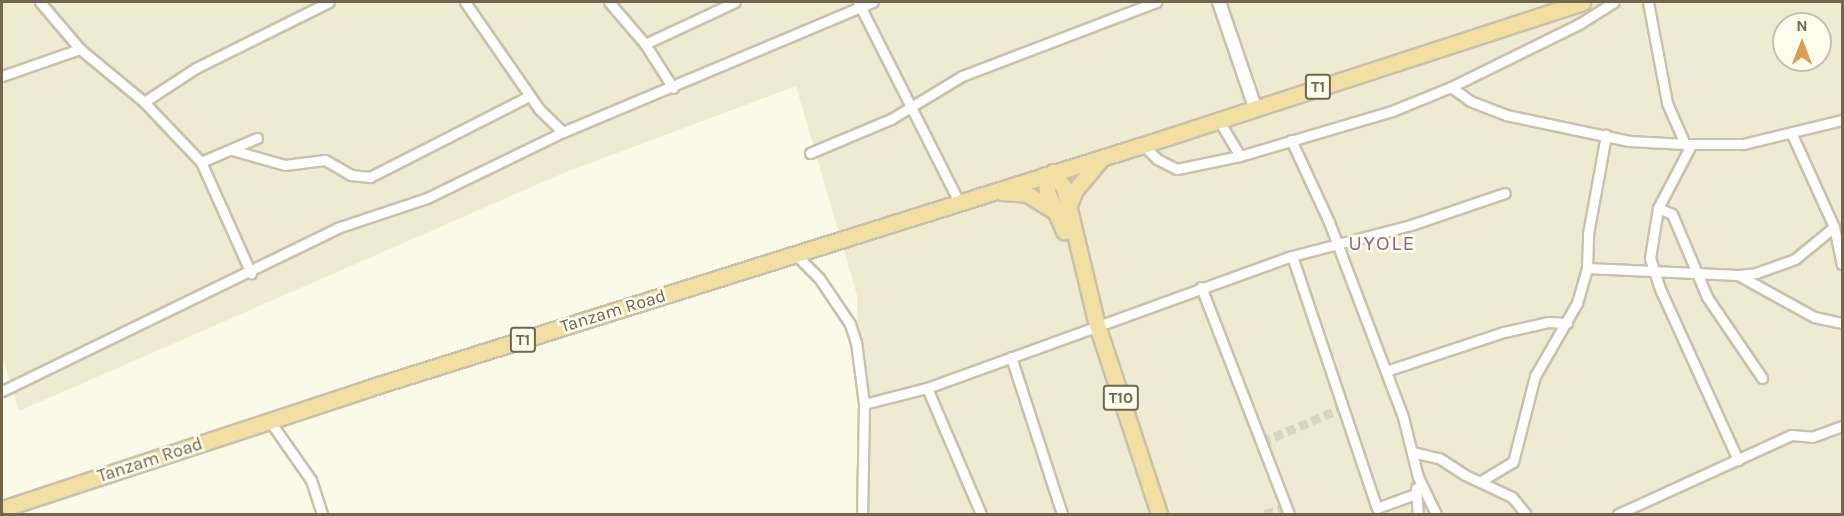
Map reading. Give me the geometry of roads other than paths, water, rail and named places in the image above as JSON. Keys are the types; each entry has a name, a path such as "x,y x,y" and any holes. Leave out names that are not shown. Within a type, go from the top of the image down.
{"highway":[{"name":"T1","path":"1049,173 1143,145 1582,2"},
{"path":"992,192 1027,194 1063,213 1085,174 1105,157"},
{"name":"Tanzam Road","path":"2,509 269,420 1049,173"},
{"name":"T10","path":"1049,173 1047,192 1063,213 1086,281 1097,326 1159,514"}],"street":[{"path":"40,2 80,49 144,102 201,162 251,273"},
{"path":"144,102 196,68 329,2"},
{"path":"465,2 530,96 563,132"},
{"path":"609,2 645,44 673,88"},
{"path":"645,44 735,2"},
{"path":"2,391 251,273 337,228 427,198 563,132 673,88 860,4 873,2"},
{"path":"810,153 912,107 962,76 1156,2"},
{"path":"1219,2 1255,107"},
{"path":"1143,145 1157,159 1177,169 1240,156 1392,111 1451,87 1570,29 1614,2"},
{"path":"1648,2 1667,103 1688,144"},
{"path":"860,4 959,202"},
{"path":"2,76 80,49"},
{"path":"1451,87 1470,101 1506,115 1642,142 1743,144 1842,120"},
{"path":"232,150 285,165 325,160 351,175 370,177 530,96"},
{"path":"1218,119 1240,156"},
{"path":"1791,132 1836,222 1842,264"},
{"path":"1481,481 1513,462 1535,376 1567,323 1587,268 1588,234 1606,135"},
{"path":"201,162 257,138"},
{"path":"1291,140 1337,244 1386,371 1418,477 1436,514"},
{"path":"1688,144 1658,208 1651,247 1655,270 1738,460"},
{"path":"864,404 927,388 1201,286 1292,256 1505,194"},
{"path":"1658,208 1672,214 1695,271 1716,314 1762,378"},
{"path":"1587,268 1695,271 1738,275 1756,273 1795,259 1836,222"},
{"path":"794,253 819,278 850,324 856,342 864,404 862,514"},
{"path":"1292,256 1377,508 1415,494"},
{"path":"1738,275 1814,317 1842,323"},
{"path":"1201,286 1289,514"},
{"path":"1386,371 1504,333 1548,322 1567,323"},
{"path":"1011,357 1062,514"},
{"path":"927,388 981,514"},
{"path":"269,420 311,480 322,514"},
{"path":"1618,514 1791,435 1812,437 1842,426"},
{"path":"1412,452 1439,458 1512,497 1526,514"},
{"path":"1418,477 1415,494 1418,514"}],"tunnel":[{"path":"1262,442 1342,408"},
{"path":"1265,514 1287,507"}],"district":[{"name":"UYOLE","path":"1382,243"}]}
